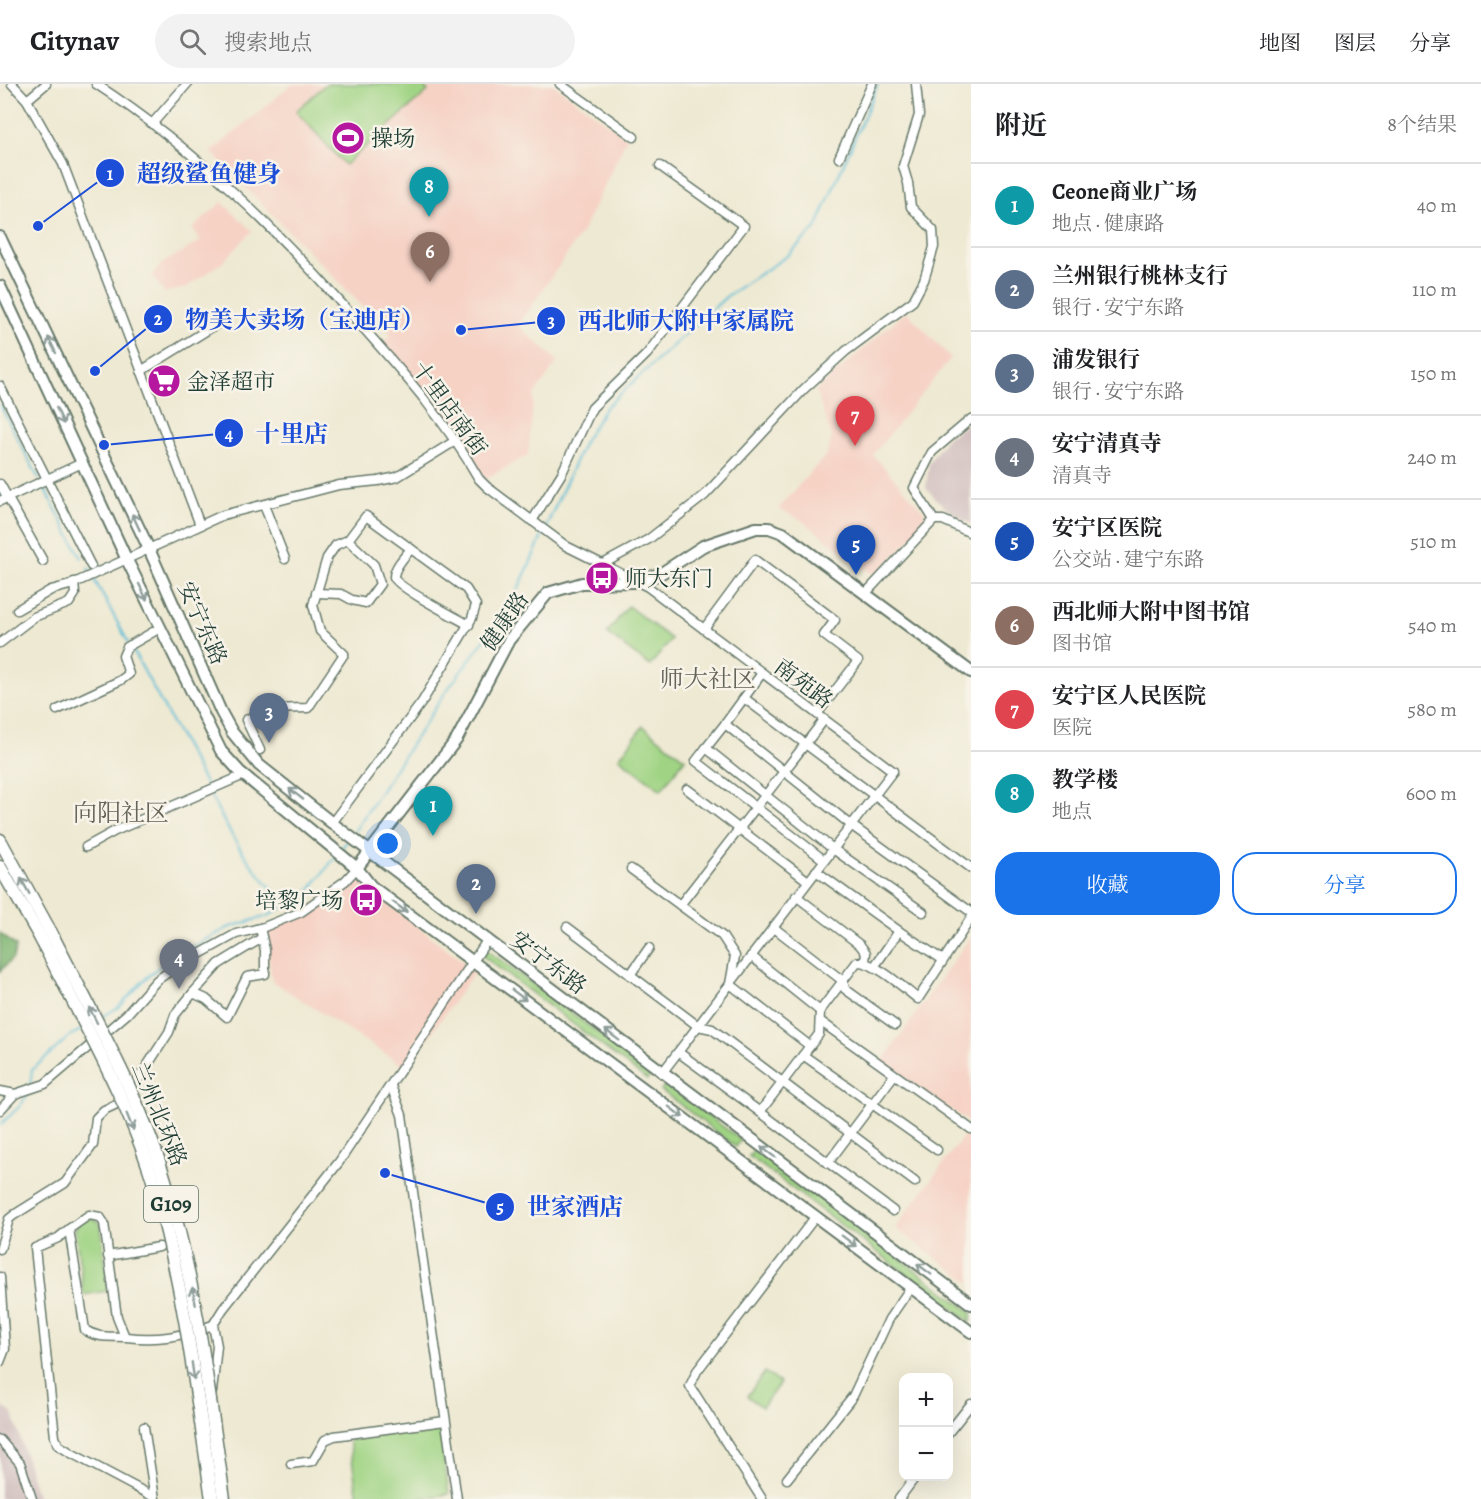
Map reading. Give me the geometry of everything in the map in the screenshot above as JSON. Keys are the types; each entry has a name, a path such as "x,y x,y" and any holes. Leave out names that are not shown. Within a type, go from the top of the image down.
{"highway":[{"name":"兰州北环路","path":"0,840 106,1067 157,1192 183,1300 212,1499"},
{"name":"兰州北环路","path":"0,867 45,934 114,1057 166,1185 195,1296 225,1499"}],"main road":[{"name":"安宁东路","path":"0,237 149,549 232,732 259,765 370,852 971,1304"},
{"name":"安宁东路","path":"0,286 126,558 220,751 244,775 357,868 371,886 971,1332"},
{"name":"健康路","path":"357,868 458,739 510,640 537,604 548,594 582,583 635,582 660,574 702,546 756,528 769,528 783,533 804,546 971,672"}],"street":[{"path":"12,84 27,100 63,164 200,525"},
{"path":"27,100 46,84"},
{"name":"十里店南街","path":"96,84 152,124 234,190 296,251 416,387 479,479 550,535 635,582"},
{"path":"152,124 187,84"},
{"path":"560,84 634,136"},
{"path":"839,158 872,84"},
{"path":"601,565 650,539 705,495 804,388 846,351 913,301 924,280 934,247 933,230 911,207 903,166 919,115 916,84"},
{"path":"532,521 562,473 592,408 647,354 744,226 660,166"},
{"path":"141,371 225,320"},
{"path":"0,386 43,481 91,571"},
{"path":"934,520 914,488 932,452 971,419"},
{"path":"16,610 51,590 74,582 91,571 149,549 223,515 339,485 378,482 397,477 455,441"},
{"path":"4,499 82,463"},
{"path":"0,484 4,499 43,561"},
{"path":"264,505 285,559"},
{"path":"260,750 246,720 267,709 308,708 344,654 320,631 313,605 327,558 336,545 348,540 366,516 466,589 476,605 469,625 422,702 332,823"},
{"path":"866,593 934,520 943,520 971,532"},
{"path":"348,540 374,565 380,584"},
{"path":"396,582 394,577 398,566 411,549"},
{"path":"680,905 804,744 858,661 824,635 835,620 755,560 704,629"},
{"path":"316,593 341,594 352,600 366,603 380,584 387,580 396,582 412,594 425,598 469,625"},
{"path":"0,643 34,617 69,603 75,594 74,582"},
{"name":"南苑路","path":"635,582 648,587 893,771 873,797"},
{"path":"57,710 129,674 123,656 131,645 160,628"},
{"path":"762,674 696,761 824,860"},
{"path":"744,698 873,797 971,868"},
{"path":"725,724 851,825 971,912"},
{"path":"706,748 833,849 923,912"},
{"path":"86,847 115,831 244,775"},
{"path":"687,789 808,881"},
{"path":"662,1073 873,797"},
{"path":"0,1091 15,1094 36,1089 127,1014 157,980 236,934 260,928 301,912 345,881 357,868"},
{"path":"631,869 722,936 735,956 730,984"},
{"path":"816,871 899,931 944,960"},
{"path":"796,896 860,945 866,953 865,961"},
{"path":"760,1112 819,1034 820,1011 857,962 865,961 918,999 971,918"},
{"path":"567,927 698,1026 712,1029 915,1182"},
{"path":"772,927 843,981 845,989 895,1025"},
{"path":"193,993 206,999 226,1017 247,977 265,974 260,928"},
{"path":"874,967 899,931"},
{"path":"0,1249 9,1219 66,1183 93,1145 96,1118 104,1110 119,1103 136,1083 169,1032 175,1015 193,993 219,963 262,938"},
{"path":"225,1499 212,1391 217,1346 213,1325 222,1309 339,1162 392,1086 472,960 488,939"},
{"path":"630,975 649,948"},
{"path":"751,956 820,1011"},
{"path":"730,984 810,1046"},
{"path":"820,1021 971,1129"},
{"path":"678,1052 893,1211"},
{"path":"803,1055 937,1150"},
{"path":"828,1163 894,1075"},
{"path":"392,1086 402,1115 457,1499"},
{"path":"0,1110 15,1094"},
{"path":"125,1337 117,1317 104,1223 100,1217 88,1215 81,1218 58,1238 35,1248 55,1437 58,1445 154,1498"},
{"path":"762,1499 690,1386 697,1371 816,1216"},
{"path":"69,1229 85,1330 95,1337 125,1337 143,1340 179,1337 213,1325"},
{"path":"108,1256 159,1247"},
{"path":"0,1277 5,1349 0,1362"},
{"path":"787,1479 853,1396 889,1319 911,1287"},
{"path":"953,1427 971,1404"},
{"path":"291,1464 313,1461 325,1440 334,1436 445,1421"},
{"path":"144,1427 154,1498"},
{"path":"0,1440 20,1463 32,1499"},
{"path":"899,1499 912,1481"}],"shaded area":[{"path":"292,84 553,84 627,138 582,232 518,326 558,361 534,395 528,455 485,479 438,404 382,343 391,335 211,152"},
{"path":"222,202 252,231 223,262 185,288 164,293 152,275 163,263 201,241 192,229"},
{"path":"906,311 951,358 873,455 930,518 875,576 800,519 778,509 827,454 832,438 816,391"},
{"path":"971,421 971,524 951,514 926,488 929,462 947,438"},
{"path":"359,881 475,971 407,1068 272,981 265,930"},
{"path":"971,936 971,1124 882,1062"},
{"path":"971,1126 971,1283 895,1228"},
{"path":"0,1405 13,1414 38,1499 0,1499"}],"green space":[{"name":"操场","path":"326,84 421,84 428,91 345,165 296,111"},
{"path":"628,606 671,639 650,666 607,633"},
{"path":"643,726 685,759 661,790 619,758"},
{"path":"0,933 16,946 13,958 0,971"},
{"path":"487,950 652,1073 647,1080 483,956"},
{"path":"665,1084 741,1140 736,1147 661,1090"},
{"path":"754,1149 971,1312 971,1322 749,1156"},
{"path":"90,1218 98,1221 101,1226 108,1291 84,1295 75,1230 79,1222"},
{"path":"765,1372 780,1383 762,1407 747,1396"},
{"path":"439,1426 449,1494 415,1499 358,1499 349,1439"}],"waterway":[{"path":"546,527 584,442 605,408 727,296 787,256 816,228 878,84"},
{"path":"0,405 39,479"},
{"path":"42,484 82,558"},
{"path":"352,835 445,693 513,601 544,532"},
{"path":"88,568 128,642"},
{"path":"131,647 207,787"},
{"path":"209,792 252,866 287,904"},
{"path":"341,849 348,840"},
{"path":"100,1018 119,1007 168,959 230,927 268,916 309,891 336,856"},
{"path":"30,1086 32,1070 71,1035 83,1029"},
{"path":"0,1125 19,1107 30,1092"}],"place":[{"name":"操场","path":"348,138"},
{"name":"教学楼","path":"429,217"},
{"name":"超级鲨鱼健身","path":"38,226"},
{"name":"西北师大附中图书馆","path":"430,282"},
{"name":"西北师大附中家属院","path":"461,330"},
{"name":"物美大卖场（宝迪店）","path":"95,371"},
{"name":"金泽超市","path":"164,381"},
{"name":"十里店","path":"104,445"},
{"name":"安宁区人民医院","path":"855,446"},
{"name":"安宁区医院","path":"856,575"},
{"name":"师大东门","path":"602,578"},
{"name":"浦发银行","path":"269,743"},
{"name":"Ceone商业广场","path":"433,836"},
{"name":"培黎广场","path":"366,900"},
{"name":"兰州银行桃林支行","path":"476,914"},
{"name":"安宁清真寺","path":"179,989"},
{"name":"世家酒店","path":"385,1173"}],"district":[{"name":"师大社区","path":"708,679"},
{"name":"向阳社区","path":"121,813"}]}
